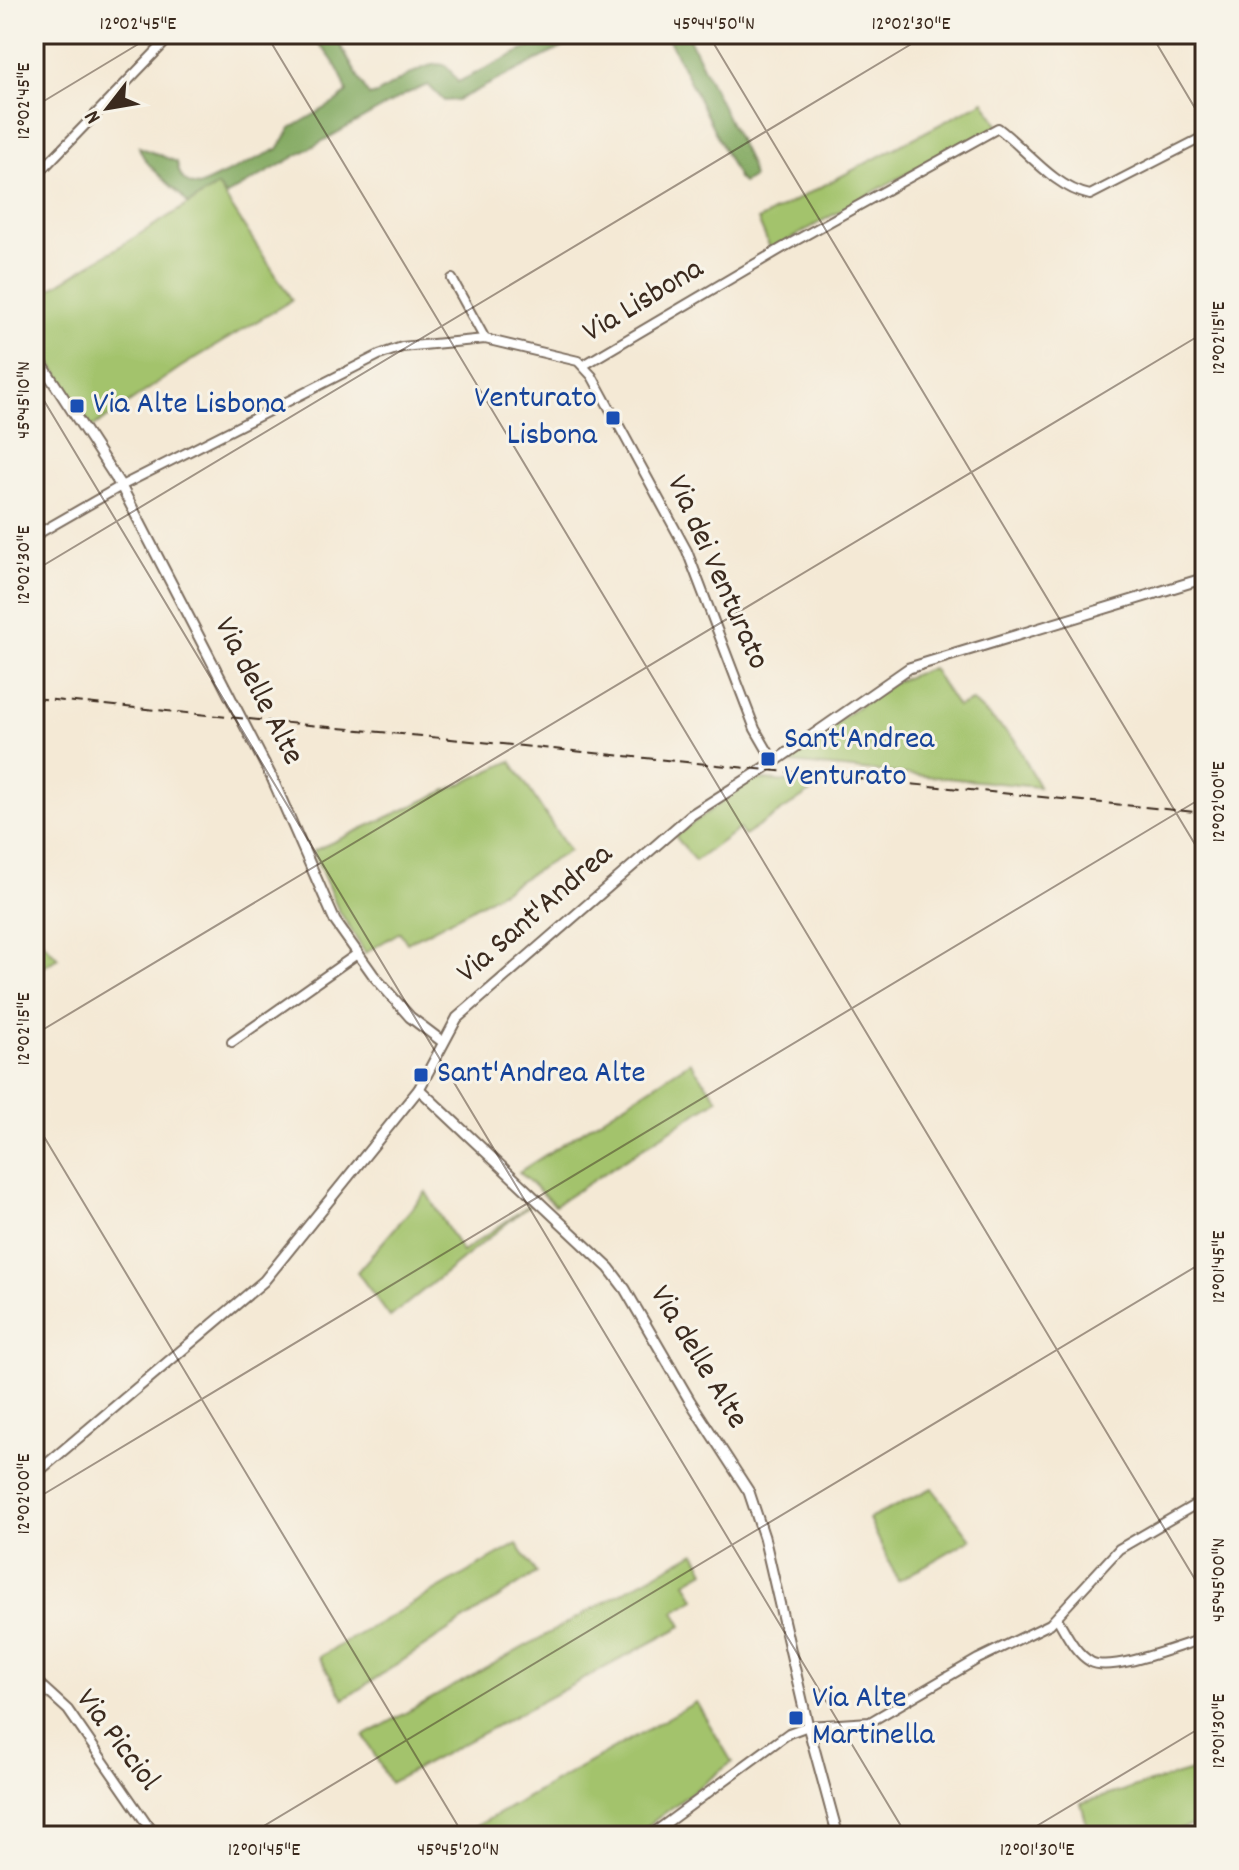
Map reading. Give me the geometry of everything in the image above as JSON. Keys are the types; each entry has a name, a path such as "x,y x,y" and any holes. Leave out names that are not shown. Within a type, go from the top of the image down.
{"street":[{"path":"34,178 173,34"},
{"name":"Via Lisbona","path":"34,536 121,486 379,355 402,347 485,339 568,358 584,365 798,239 998,128 1042,168 1070,187 1090,195 1205,136"},
{"path":"452,279 485,339"},
{"name":"Via delle Alte","path":"34,352 121,486 243,718 335,921 357,954 410,1017 443,1042"},
{"name":"Via dei Venturato","path":"584,365 687,551 755,729 774,762"},
{"name":"Via Sant'Andrea","path":"34,1475 264,1281 419,1089 457,1018 691,815 774,762 909,668 1205,578"},
{"path":"232,1042 357,954"},
{"name":"Via delle Alte","path":"419,1089 609,1268 625,1289 690,1401 749,1492 764,1537 808,1726 838,1836"},
{"path":"649,1836 782,1737 808,1726 870,1722 1057,1618 1067,1603 1119,1549 1205,1499"},
{"path":"1057,1618 1077,1651 1092,1663 1117,1664 1205,1638"},
{"name":"Via Picciol","path":"34,1679 68,1710 155,1836"}],"green space":[{"path":"312,34 334,34 369,96 432,65 447,67 458,82 556,34 589,34 458,100 444,101 428,85 408,93 225,196 218,186 188,204 154,170 139,147 177,162 183,179 199,186 278,149 291,128 339,100 347,92 334,62"},
{"path":"666,34 687,34 749,162 753,177 743,183 738,178"},
{"path":"984,101 999,126 771,250 758,220"},
{"path":"218,186 292,300 181,367 92,428 34,336 34,299"},
{"path":"932,668 957,707 972,701 1015,740 1039,787 780,762 892,683"},
{"path":"511,761 569,851 470,910 407,943 400,932 365,953 337,907 313,851"},
{"path":"754,779 821,785 744,836 739,829 695,861 675,836"},
{"path":"34,932 58,958 34,973"},
{"path":"690,1062 718,1099 555,1205 519,1172"},
{"path":"426,1192 462,1252 532,1203 390,1317 357,1272"},
{"path":"932,1488 971,1539 898,1581 869,1519"},
{"path":"517,1544 536,1573 344,1699 319,1657"},
{"path":"695,1552 705,1571 686,1582 695,1599 674,1612 682,1626 390,1783 364,1736"},
{"path":"696,1702 732,1762 634,1836 459,1836"},
{"path":"1205,1767 1205,1822 1151,1836 1090,1836 1081,1803"}],"railway":[{"path":"34,698 1205,813"}],"place":[{"name":"Via Alte Lisbona","path":"77,406"},
{"name":"Venturato Lisbona","path":"613,418"},
{"name":"Sant'Andrea Venturato","path":"768,759"},
{"name":"Sant'Andrea Alte","path":"421,1075"},
{"name":"Via Alte Martinella","path":"796,1718"}]}
